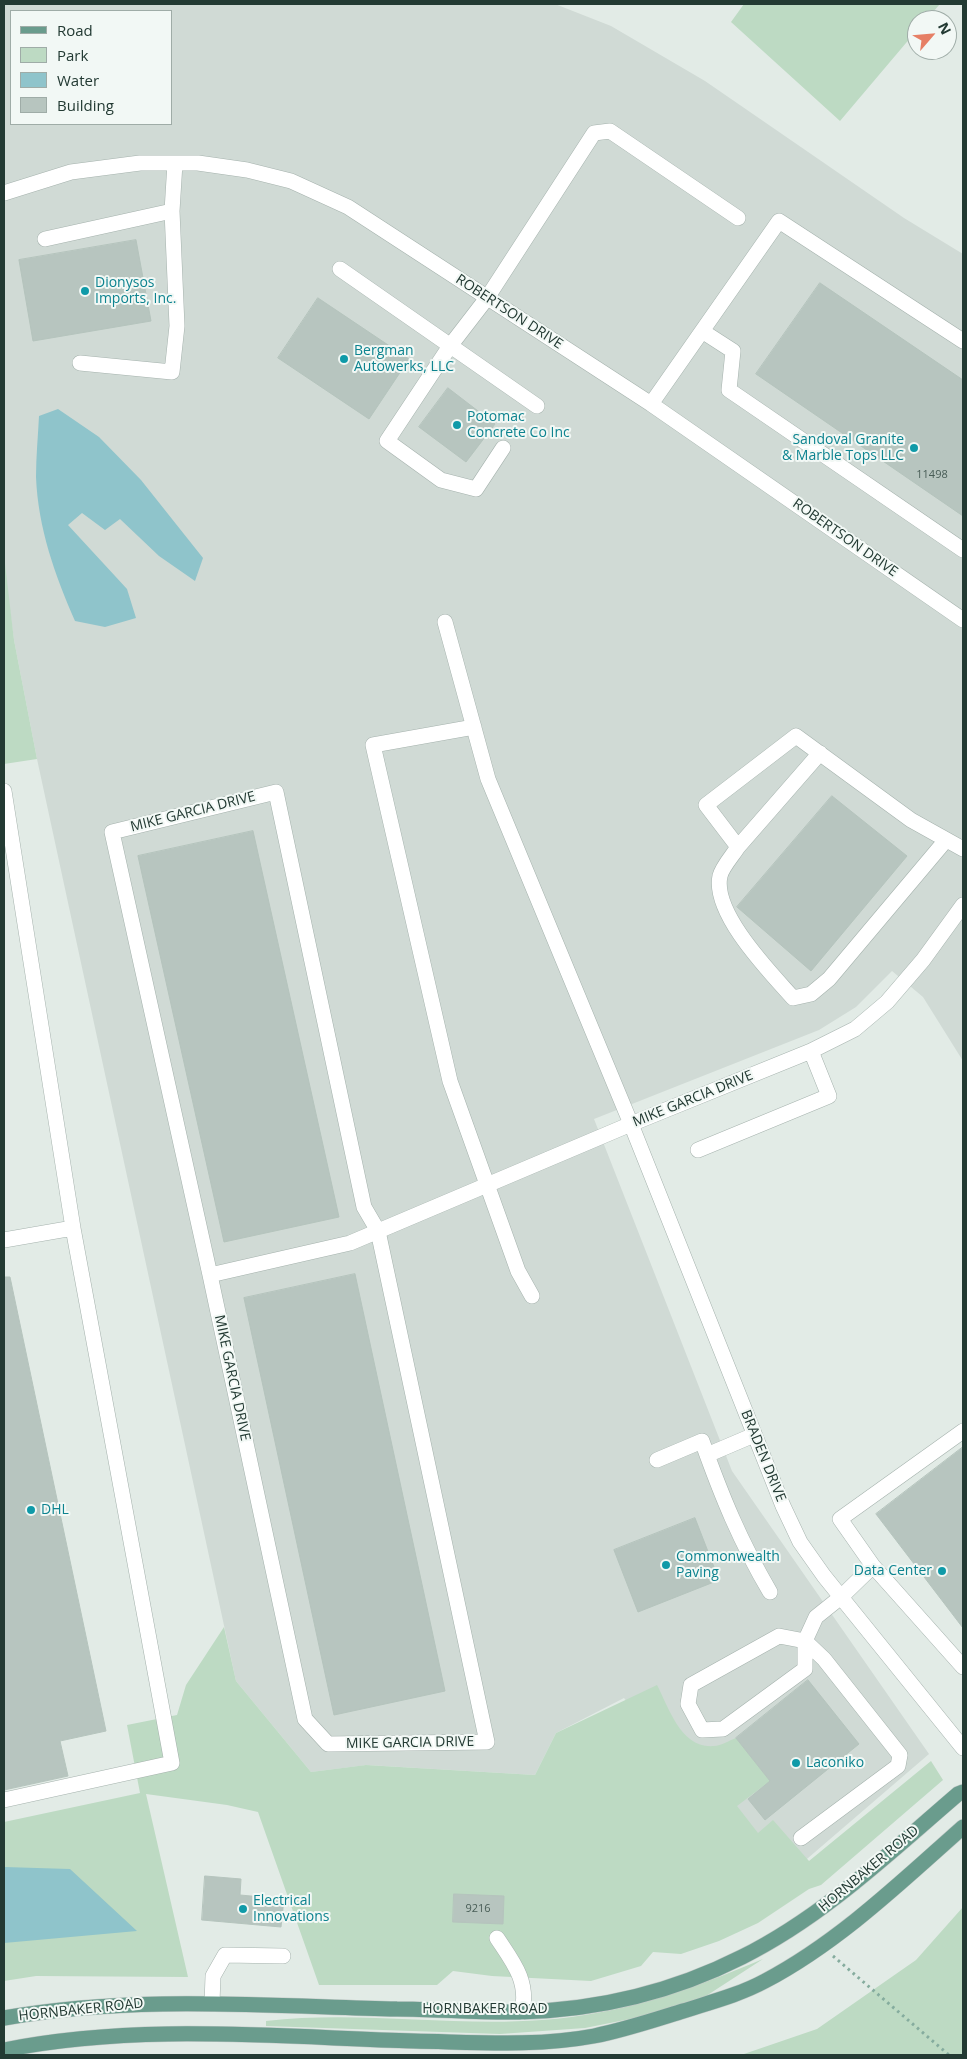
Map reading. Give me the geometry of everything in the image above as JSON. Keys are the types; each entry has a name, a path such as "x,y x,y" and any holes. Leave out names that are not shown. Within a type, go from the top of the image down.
{"main road":[{"name":"HORNBAKER ROAD","path":"4,2018 94,2006 212,2003 522,2012 577,2008 622,1999 682,1982 740,1958 776,1940 844,1892 958,1794 963,1792"},
{"name":"HORNBAKER ROAD","path":"4,2050 81,2039 164,2035 473,2042 561,2040 592,2036 739,1994 765,1982 821,1946 892,1890 963,1826"}],"street":[{"path":"503,448 476,489 441,480 387,441 450,346 487,298 594,133 610,131 738,218"},
{"name":"ROBERTSON DRIVE","path":"4,193 70,172 140,163 198,163 247,170 290,181 348,207 651,404 963,620"},
{"path":"80,363 172,372 177,326 172,211 175,163"},
{"path":"45,239 172,211"},
{"path":"651,404 779,220 963,341"},
{"path":"340,270 537,406"},
{"path":"702,330 733,351 728,390 963,550"},
{"name":"BRADEN DRIVE","path":"445,622 488,779 631,1124 783,1506 800,1542 841,1597 963,1748"},
{"path":"474,727 373,745 450,1081 518,1271 532,1296"},
{"path":"738,847 706,805 796,736 911,820 963,849"},
{"path":"820,753 738,847 720,876 723,901 744,942 793,998 811,994 829,979 946,840"},
{"path":"4,791 73,1228 172,1763 4,1800"},
{"name":"MIKE GARCIA DRIVE","path":"276,792 364,1207 378,1231 487,1742 328,1744 305,1719 210,1275 112,832 276,792"},
{"name":"MIKE GARCIA DRIVE","path":"210,1275 350,1243 631,1124 811,1051 855,1029 887,1002 923,960 963,905"},
{"path":"698,1150 829,1096 811,1051"},
{"path":"4,1240 73,1228"},
{"path":"963,1431 840,1519 873,1566 963,1668"},
{"path":"707,1456 754,1436"},
{"path":"657,1460 702,1441 728,1514 770,1592"},
{"path":"801,1838 898,1766 900,1755 824,1659 805,1641 779,1636 691,1685 688,1704 702,1730 723,1729 805,1669 805,1641 816,1617 841,1597 873,1566"},
{"path":"497,1938 518,1971 525,1997 522,2012"},
{"path":"212,2003 213,1976 225,1955 283,1956"}],"path":[{"path":"821,1946 948,2055"}],"shaded area":[{"path":"4,4 555,4 611,26 705,81 904,218 963,254 963,1061 923,997 892,971 856,1007 819,1030 594,1119 732,1471 929,1754 772,1889 624,1698 556,1733 535,1775 367,1765 311,1772 236,1681 37,759 14,640 4,566"}],"green space":[{"path":"744,4 940,4 935,10 907,10 907,42 840,121 731,22"},
{"path":"4,555 14,640 37,759 4,764"},
{"path":"224,1627 236,1681 311,1772 366,1765 535,1775 556,1733 657,1685 678,1725 693,1741 703,1745 714,1746 736,1738 770,1781 737,1806 758,1833 773,1820 809,1861 931,1761 943,1780 821,1885 809,1889 758,1923 719,1941 681,1954 653,1952 641,1966 591,1981 492,1976 453,1971 437,1985 319,1985 258,1812 227,1805 146,1794 188,1977 36,1976 4,1981 4,1822 140,1793 127,1725 177,1715 186,1685"},
{"path":"963,1907 963,2055 741,2055 817,2029 916,1960"},
{"path":"763,1959 703,1998 640,2017 585,2028 500,2034 266,2026 266,2021 335,2017 508,2022 572,2017 655,1999 709,1981"}],"water":[{"path":"58,409 99,437 141,480 203,558 195,581 159,556 120,519 105,530 82,513 68,525 127,589 136,618 105,627 75,621 61,586 44,533 37,496 36,477 39,416"},
{"path":"4,1867 70,1869 137,1931 4,1943"}],"building":[{"name":"Dionysos Imports, Inc.","path":"136,240 151,321 33,341 19,260"},
{"name":"Sandoval Granite & Marble Tops LLC","path":"820,283 963,380 963,516 756,374"},
{"name":"Bergman Autowerks, LLC","path":"318,298 409,359 369,419 278,358"},
{"name":"Potomac Concrete Co Inc","path":"448,388 495,424 466,462 419,427"},
{"path":"832,796 907,856 811,971 737,907"},
{"path":"253,831 339,1217 224,1242 138,856"},
{"path":"355,1274 445,1691 334,1715 244,1298"},
{"name":"DHL","path":"4,1277 10,1277 106,1731 60,1741 68,1776 4,1790"},
{"name":"Data Center","path":"963,1447 963,1628 876,1514"},
{"name":"Commonwealth Paving","path":"695,1518 719,1580 638,1612 614,1550"},
{"name":"Laconiko","path":"808,1680 859,1744 765,1820 748,1799 770,1781 736,1738"},
{"name":"Electrical Innovations","path":"205,1876 241,1879 240,1895 284,1899 281,1927 202,1920"},
{"path":"454,1894 504,1896 503,1924 453,1922"}],"place":[{"name":"Dionysos Imports, Inc.","path":"85,291"},
{"name":"Bergman Autowerks, LLC","path":"344,359"},
{"name":"Potomac Concrete Co Inc","path":"457,425"},
{"name":"Sandoval Granite & Marble Tops LLC","path":"914,448"},
{"name":"DHL","path":"31,1510"},
{"name":"Commonwealth Paving","path":"666,1565"},
{"name":"Data Center","path":"942,1571"},
{"name":"Laconiko","path":"796,1763"},
{"name":"Electrical Innovations","path":"243,1909"}]}
